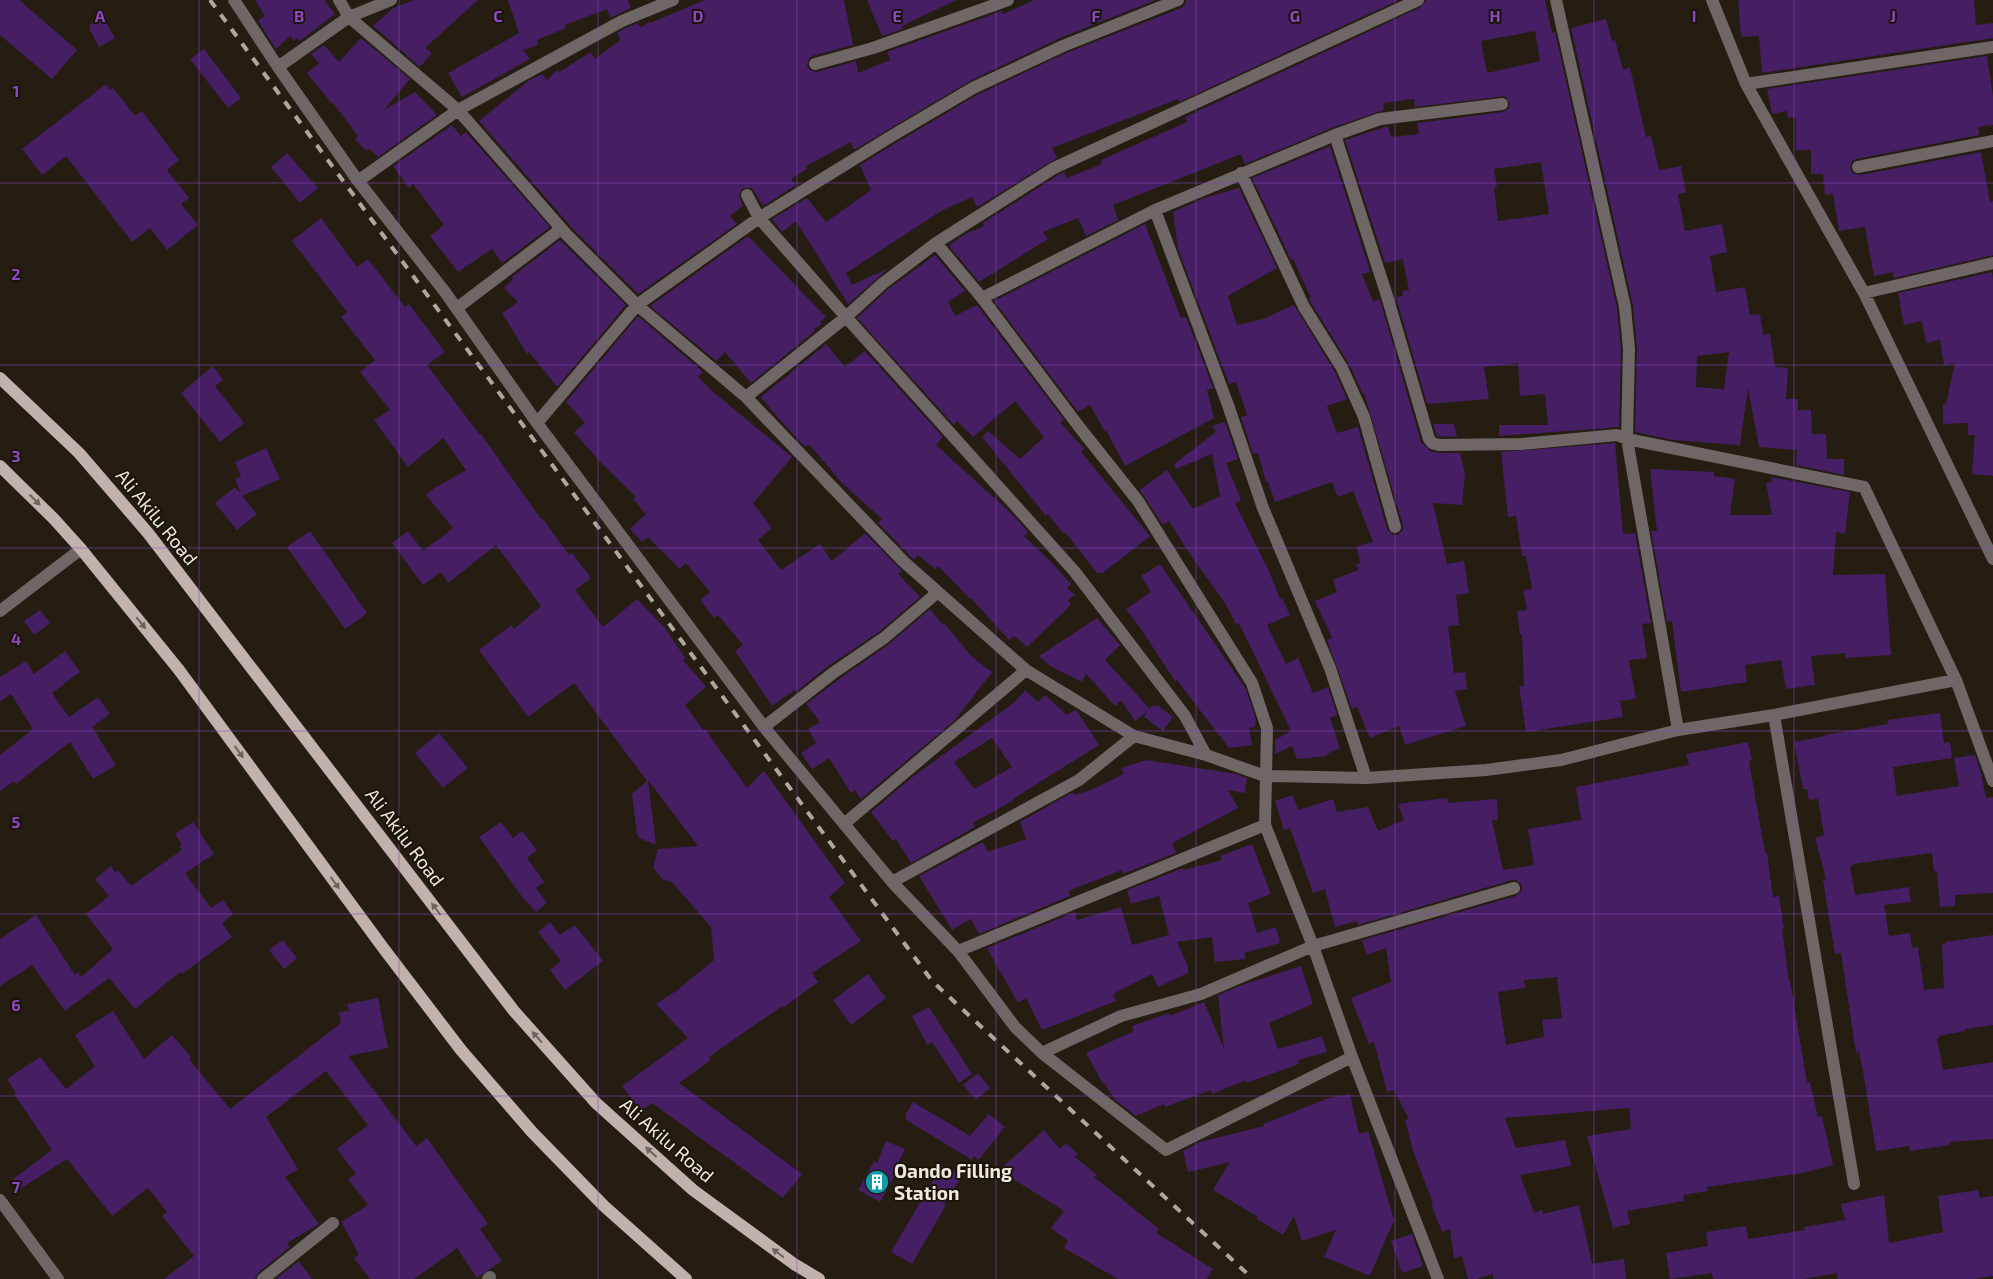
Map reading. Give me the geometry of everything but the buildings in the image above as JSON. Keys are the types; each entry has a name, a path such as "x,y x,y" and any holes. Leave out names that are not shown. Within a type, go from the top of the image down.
{"main road":[{"name":"Ali Akilu Road","path":"0,378 79,452 148,533 514,1012 596,1103 693,1190 794,1264 819,1279"},
{"path":"0,466 54,519 81,549 179,670 384,950 461,1050 532,1132 604,1206 686,1279"}],"street":[{"path":"234,0 278,67 358,181 457,308 537,423 764,727 892,882 958,950 1016,1027 1042,1053 1166,1150 1352,1058"},
{"path":"339,0 349,17 458,110 561,228 637,305 746,397 904,561 1026,670 1134,736 1206,755 1265,776 1366,778 1486,770 1561,760 1678,730 1774,715 1956,680"},
{"path":"278,67 349,17 390,0"},
{"path":"358,181 458,110 622,21 673,0"},
{"path":"815,64 873,48 1008,0"},
{"path":"537,423 637,305 759,218 973,88 1063,46 1178,0"},
{"path":"746,397 846,317 882,284 936,243 1054,168 1418,0"},
{"path":"1556,0 1625,307 1629,349 1627,439 1678,730"},
{"path":"1712,0 1746,84 1864,293 1993,559"},
{"path":"1746,84 1993,47"},
{"path":"982,298 1155,210 1334,135 1380,119 1502,104"},
{"path":"1334,135 1387,296 1428,439 1432,443 1439,445 1512,445 1617,435 1627,439 1864,487 1956,680 1993,781"},
{"path":"1858,167 1993,141"},
{"path":"1241,173 1304,306 1342,368 1364,416 1396,527"},
{"path":"746,195 759,218 1076,572 1185,716 1206,755"},
{"path":"1155,210 1225,396 1263,508 1330,668 1366,778"},
{"path":"457,308 561,228"},
{"path":"936,243 982,298 1080,428 1138,501 1252,683 1267,728 1265,826 1313,946 1352,1058 1438,1279"},
{"path":"1864,293 1993,263"},
{"path":"0,611 81,549"},
{"path":"764,727 833,673 884,638 938,592"},
{"path":"844,824 1026,670"},
{"path":"1774,715 1854,1184"},
{"path":"892,882 1078,780 1134,736"},
{"path":"958,950 1265,826"},
{"path":"1042,1053 1121,1016 1201,994 1313,946 1514,888"},
{"path":"0,1200 58,1279"},
{"path":"264,1279 333,1223"}],"railway":[{"path":"210,0 932,981 1253,1279"}],"place":[{"name":"Oando Filling Station","path":"877,1182"}]}
